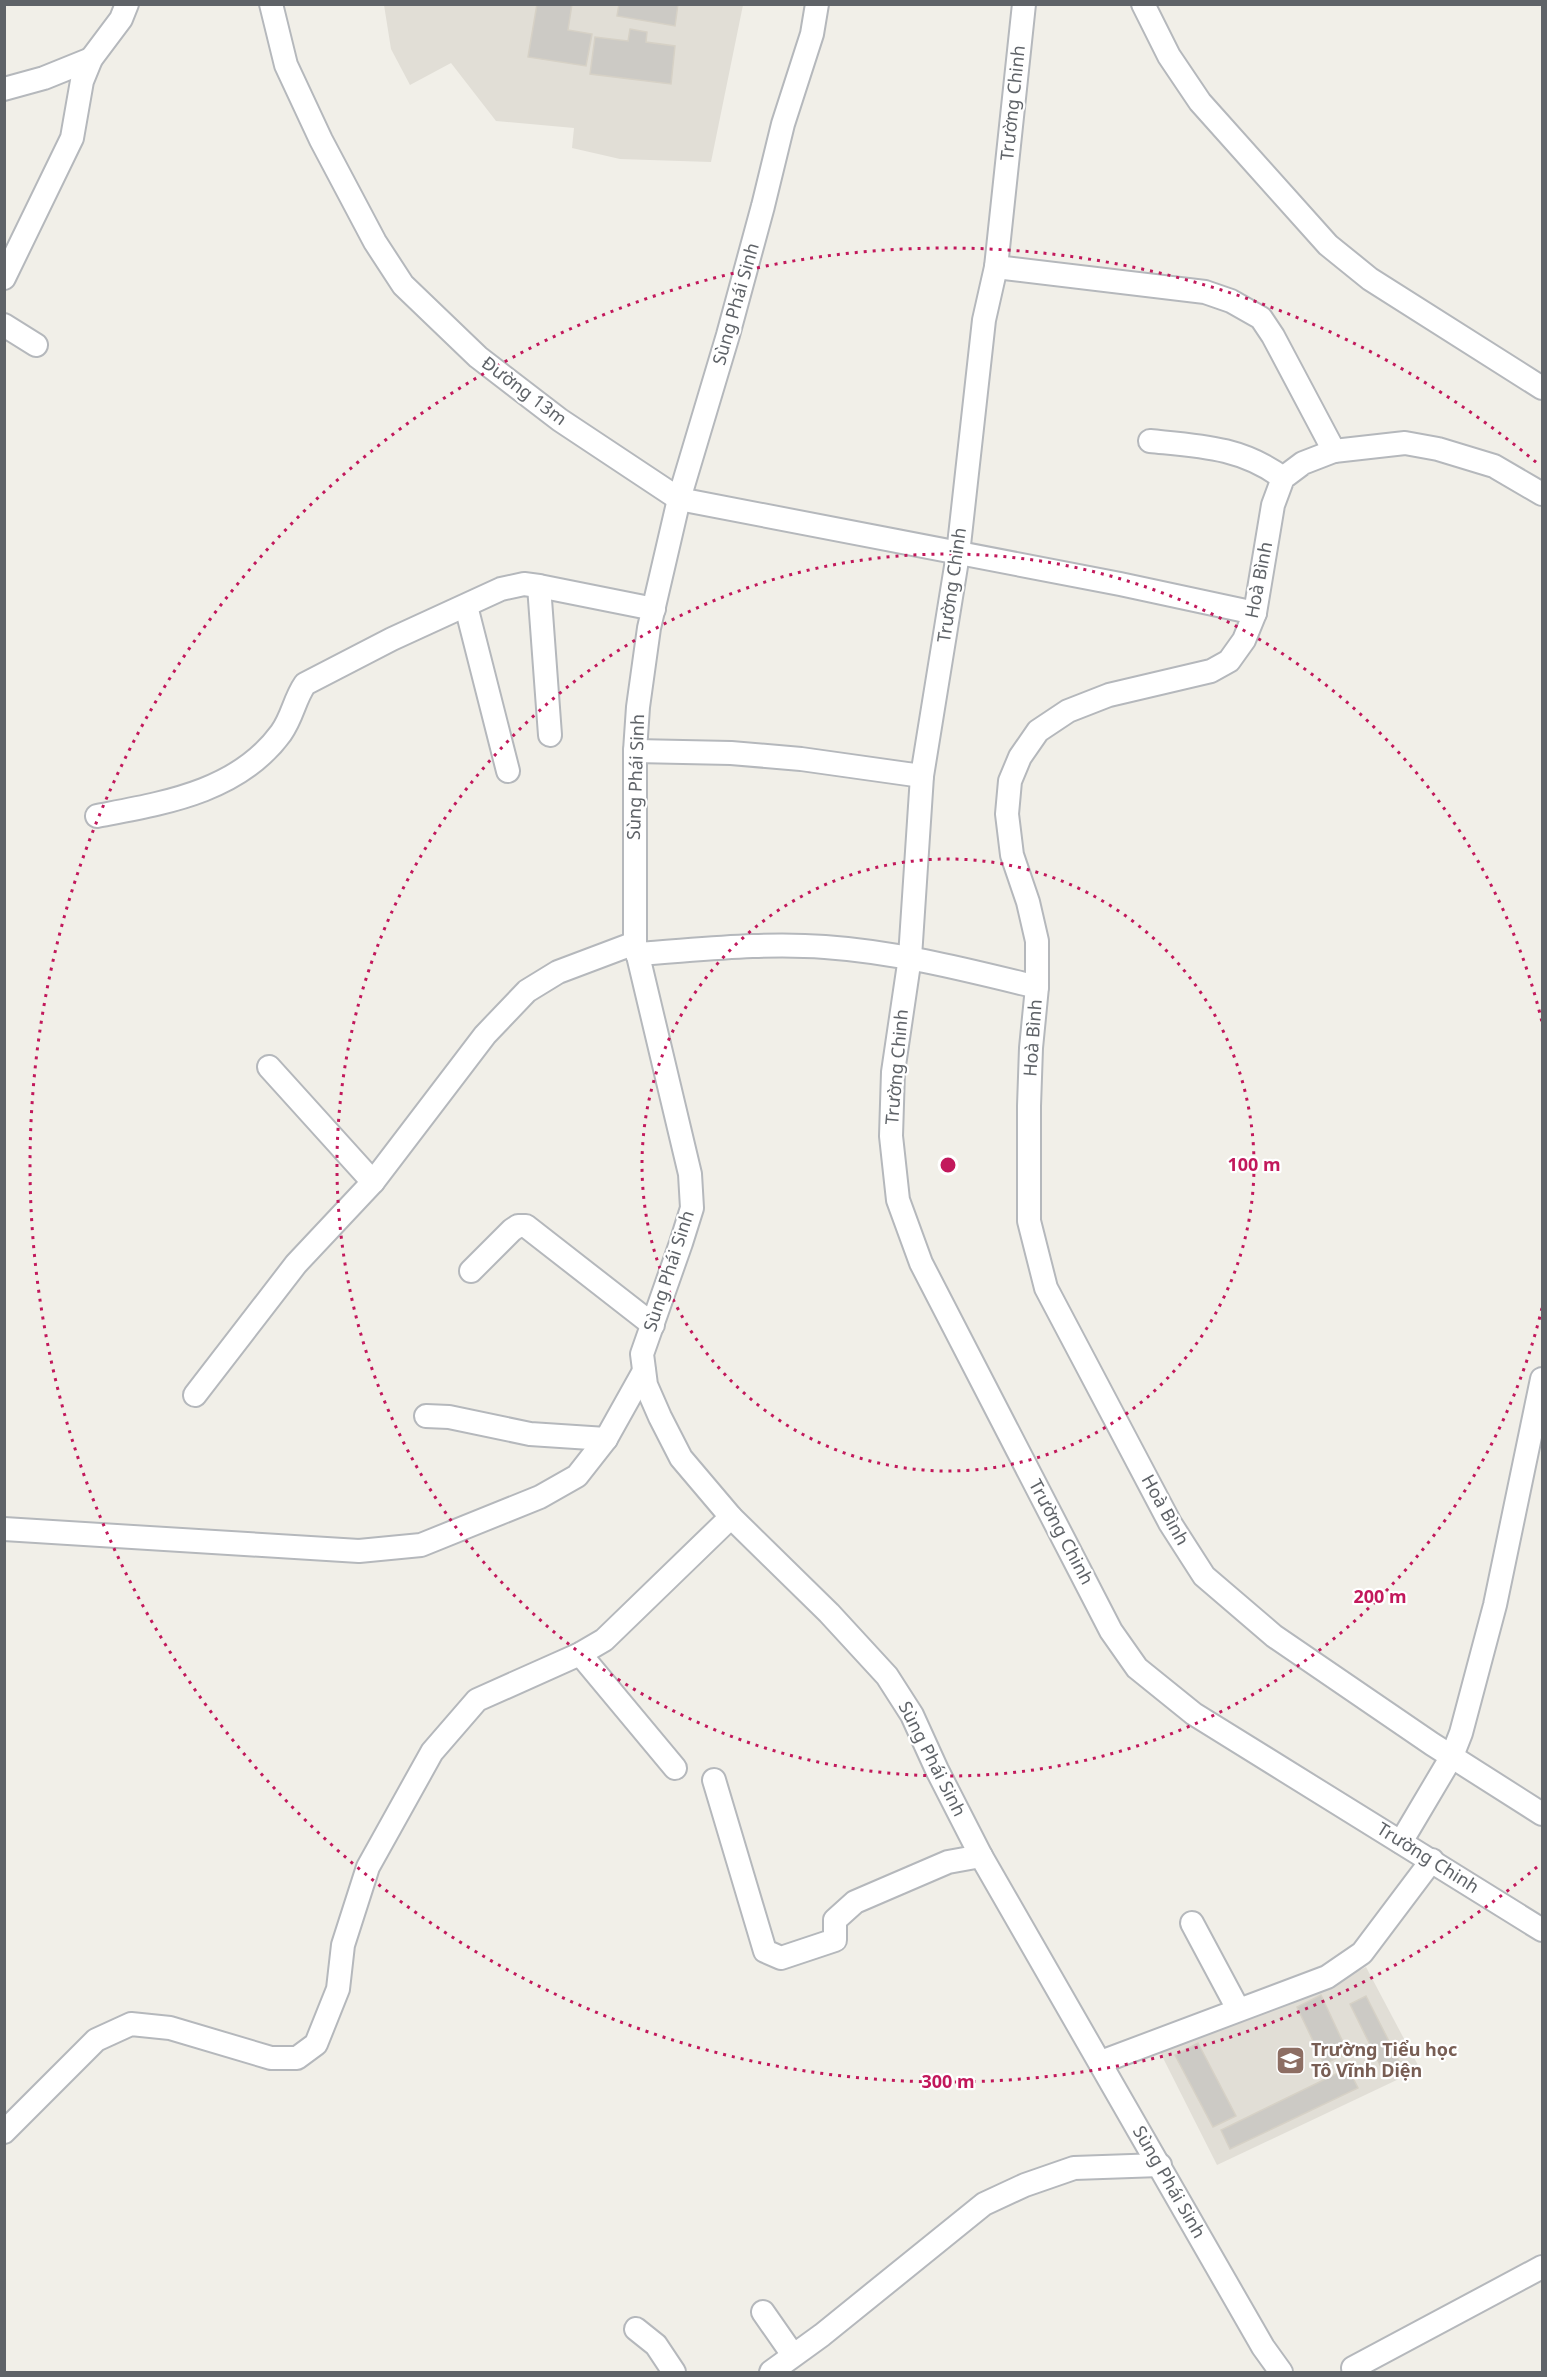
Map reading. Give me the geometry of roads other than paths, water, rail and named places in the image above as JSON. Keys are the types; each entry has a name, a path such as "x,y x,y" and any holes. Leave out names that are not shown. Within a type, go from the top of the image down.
{"street":[{"path":"4,278 72,138 82,81 91,59 121,19 127,4"},
{"name":"Đường 13m","path":"271,4 286,65 301,97 375,242 403,285 478,357 560,420 679,499 1120,584 1255,613"},
{"name":"Sùng Phái Sinh","path":"817,4 812,34 783,124 731,324 679,499 654,609 638,707 634,751 636,948 690,1174 692,1208 642,1354 646,1385 681,1458 731,1517 829,1613 887,1676 912,1715 981,1856 1263,2347 1280,2372"},
{"name":"Trường Chinh","path":"1024,4 996,267 984,320 958,554 922,776 910,957 893,1072 891,1136 898,1200 921,1263 1111,1631 1137,1668 1194,1714 1542,1930"},
{"path":"1143,4 1169,56 1200,102 1328,244 1370,279 1542,387"},
{"path":"4,89 44,78 91,59"},
{"path":"996,267 1205,292 1231,301 1261,318 1274,336 1334,451"},
{"path":"4,326 36,345"},
{"path":"1150,441 1229,451 1264,464 1283,478 1303,462 1334,451 1405,443 1438,449 1494,466 1542,494"},
{"name":"Hoà Bình","path":"1283,478 1273,505 1255,613 1244,640 1229,661 1211,671 1109,695 1068,711 1038,731 1020,757 1010,781 1007,814 1012,855 1028,902 1037,941 1037,987 1031,1048 1029,1106 1029,1221 1046,1288 1170,1523 1204,1576 1274,1636 1542,1814"},
{"path":"97,816 169,802 224,782 256,761 281,734 294,712 298,694 305,684 316,676 501,589 524,584 654,609"},
{"path":"539,586 550,735"},
{"path":"466,606 508,771"},
{"path":"634,751 731,753 801,759 922,776"},
{"path":"195,1395 296,1264 373,1182 485,1035 527,992 558,972 636,948 824,947 910,957 1037,987"},
{"path":"269,1067 373,1182"},
{"path":"471,1271 512,1230 518,1226 526,1226 653,1325"},
{"path":"4,1529 359,1551 421,1545 540,1497 577,1476 606,1439 644,1371"},
{"path":"1401,1842 1452,1756 1461,1733 1495,1605 1542,1379"},
{"path":"426,1416 449,1417 530,1434 606,1439"},
{"path":"4,2132 96,2040 131,2024 170,2028 272,2058 297,2058 316,2044 338,1989 343,1945 368,1867 432,1752 477,1700 580,1654 604,1640 731,1517"},
{"path":"580,1654 675,1767"},
{"path":"714,1780 765,1951 781,1958 835,1941 835,1920 855,1902 948,1862 981,1856"},
{"path":"1101,2062 1327,1977 1362,1953 1432,1860"},
{"path":"1191,1923 1238,2009"},
{"path":"771,2373 822,2335 984,2204 1025,2185 1074,2168 1160,2165"},
{"path":"1353,2368 1542,2267"},
{"path":"763,2312 793,2355"},
{"path":"636,2329 656,2345 674,2373"}],"place":[{"name":"Trường Tiểu học Tô Vĩnh Diện","path":"1290,2060"}]}
